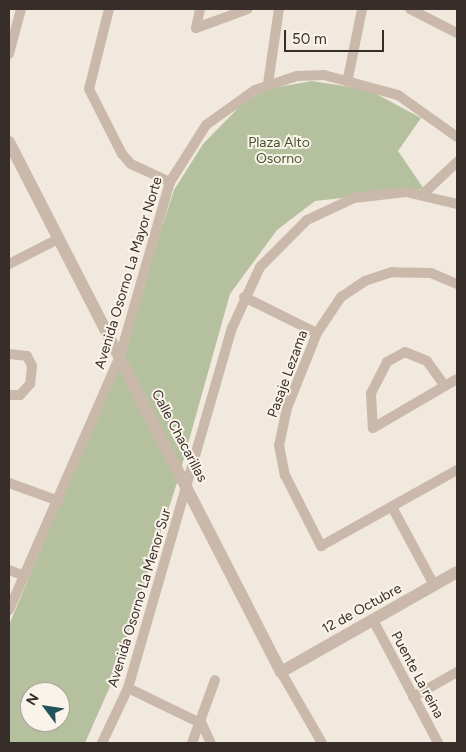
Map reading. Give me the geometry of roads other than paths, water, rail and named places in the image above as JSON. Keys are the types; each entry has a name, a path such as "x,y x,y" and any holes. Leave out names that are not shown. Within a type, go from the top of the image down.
{"street":[{"path":"9,54 21,9"},
{"path":"109,9 89,89 122,154 131,164 170,182"},
{"path":"200,9 196,28 248,9"},
{"path":"268,84 280,9"},
{"path":"348,78 362,9"},
{"path":"410,9 457,33"},
{"name":"Avenida Osorno La Mayor Norte","path":"9,610 60,501 120,356 170,182 206,125 236,101 268,84 312,75 348,78 414,103 457,137"},
{"name":"Calle Chacarillas","path":"9,142 58,239 189,486 281,672 322,743"},
{"path":"423,194 457,162"},
{"name":"Avenida Osorno La Menor Sur","path":"102,743 128,688 244,297 281,241 321,211 371,194 423,194 457,204"},
{"path":"9,264 58,239"},
{"name":"Pasaje Lezama","path":"457,284 418,271 378,275 341,297 317,333 287,408 279,446 285,475 321,546 457,470"},
{"path":"244,297 317,333"},
{"path":"445,386 427,361 405,352 387,362 371,393 373,428 457,380"},
{"path":"9,354 27,356 32,366 30,384 20,395 9,395"},
{"path":"9,483 60,501"},
{"path":"392,507 434,585"},
{"path":"9,570 25,576"},
{"name":"12 de Octubre","path":"281,672 457,572"},
{"name":"Puente La reina","path":"373,620 438,743"},
{"path":"413,697 457,672"},
{"path":"192,743 202,724 215,680"},
{"path":"128,688 202,724 211,743"}],"park label":[{"name":"Plaza Alto Osorno","path":"279,152"}]}
